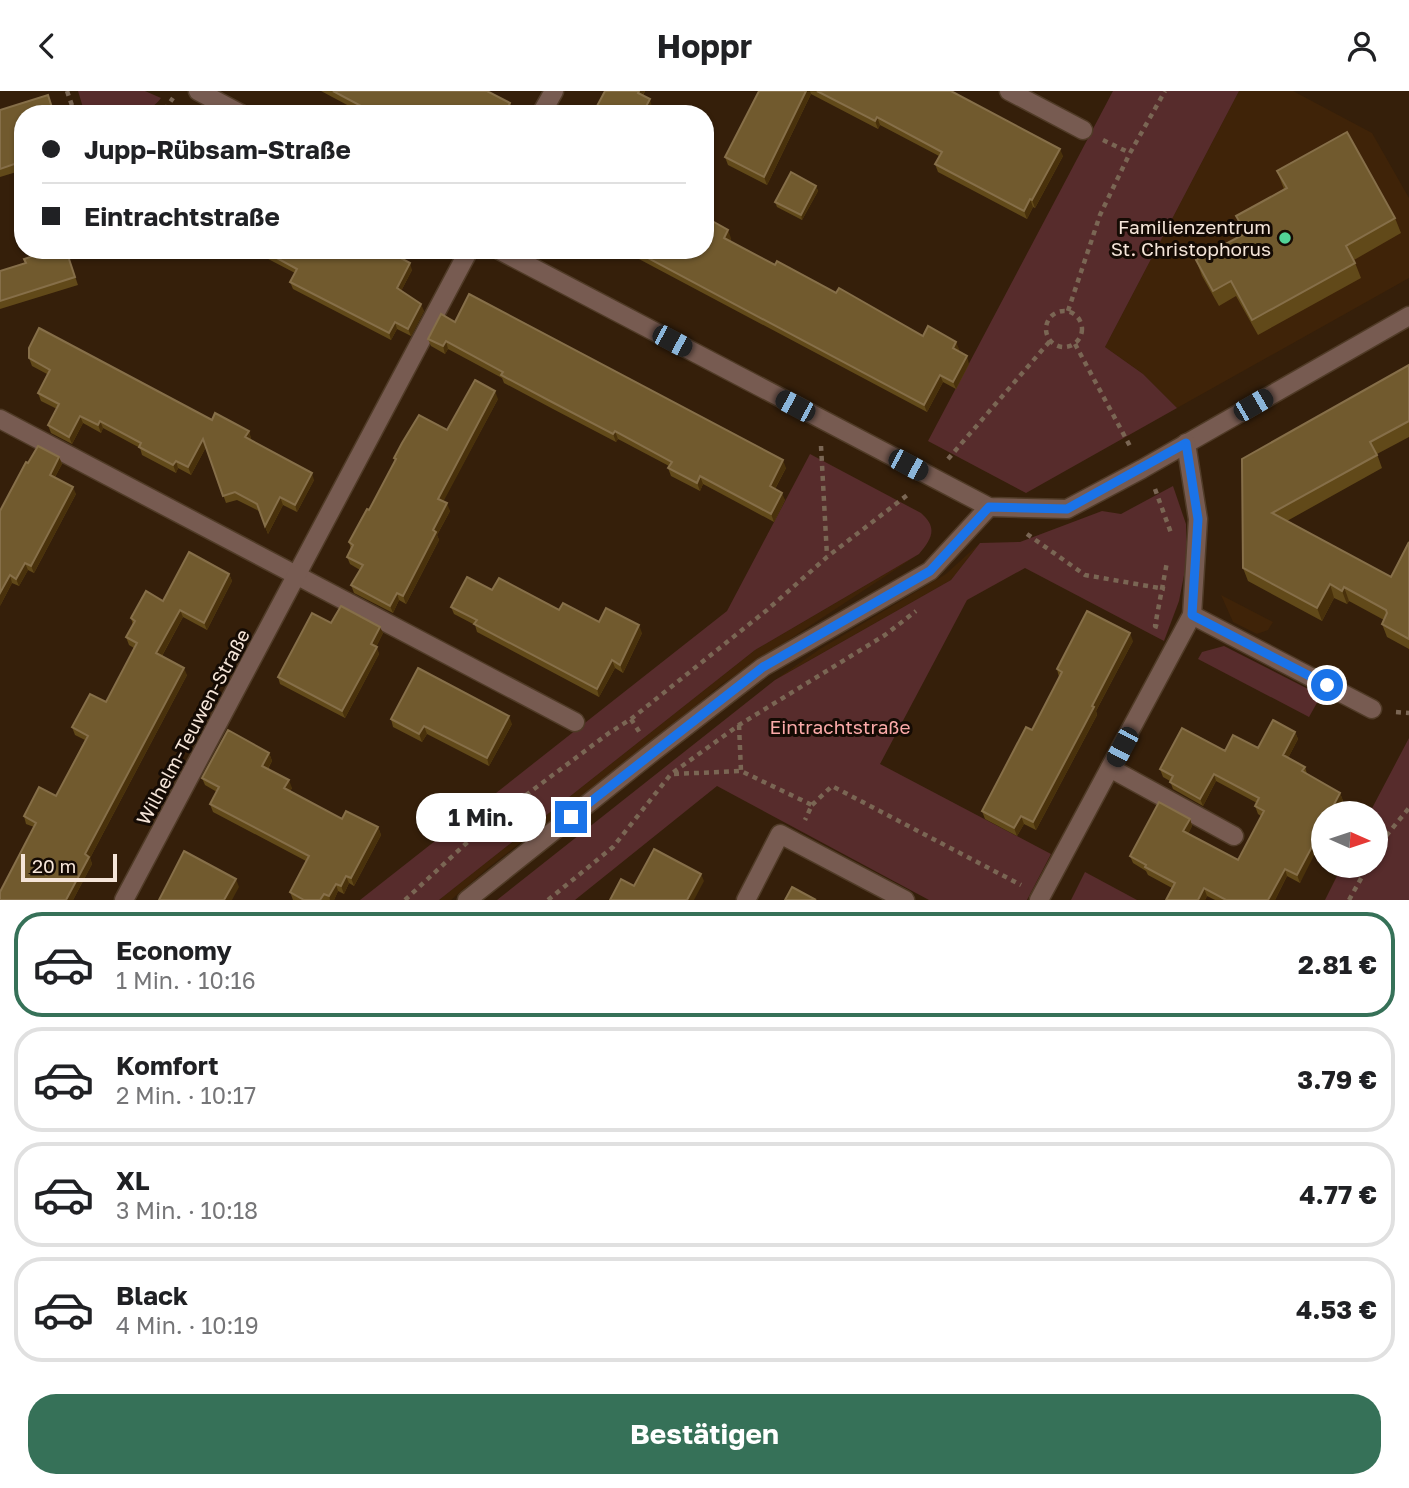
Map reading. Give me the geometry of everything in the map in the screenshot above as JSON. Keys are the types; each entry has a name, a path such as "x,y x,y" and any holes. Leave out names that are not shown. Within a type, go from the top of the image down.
{"street":[{"path":"198,91 224,105"},
{"path":"1009,91 1083,130"},
{"name":"Wilhelm-Teuwen-Straße","path":"124,900 299,575 464,259"},
{"path":"516,259 989,507 1067,509 1409,316"},
{"path":"2,424 299,575 575,722"},
{"path":"1040,898 1192,615 1198,519 1186,443"},
{"path":"467,900 763,667 930,571 989,507"},
{"path":"1192,615 1372,709"},
{"path":"1110,768 1234,836"},
{"path":"746,900 780,834 905,900"}],"path":[{"path":"1068,311 1100,215 1130,153 1165,91"},
{"path":"1068,311 1078,317 1082,335 1075,344 1064,347 1050,341 1046,331 1049,320 1057,312 1068,311"},
{"path":"405,900 486,825 631,719 767,610 827,557 930,477 1050,341"},
{"path":"1075,344 1142,469 1158,493 1171,533 1170,544"},
{"path":"820,419 827,557"},
{"path":"989,507 1085,575 1164,589 1181,596 1192,615"},
{"path":"1168,555 1164,589 1155,626 1181,638"},
{"path":"548,900 613,847 671,774 739,725 885,635 917,610"},
{"path":"739,725 741,771"},
{"path":"654,751 671,774"},
{"path":"671,774 741,771 812,805"},
{"path":"796,842 812,805 832,786 1040,898"},
{"path":"1388,837 1409,808"},
{"path":"1349,900 1361,879"}],"shaded area":[{"name":"Familienzentrum St. Christophorus","path":"1239,91 1293,91 1372,133 1409,198 1409,278 1177,408 1143,374 1105,347"},
{"path":"980,543 951,580 775,680 820,649 946,574"},
{"path":"919,554 722,684 451,900 439,900 755,650"},
{"path":"1221,595 1273,622 1268,630 1257,634 1233,622"}],"green space":[{"path":"78,91 145,91 161,98 154,105 82,105"},
{"path":"1113,91 1239,91 1105,347 1143,374 1177,408 1026,493 928,441"},
{"path":"810,454 921,513 930,523 931,533 919,554 755,650 439,900 360,900 727,611"},
{"name":"Eintrachtstraße","path":"1173,486 1186,524 1186,565 1179,601 1164,641 1025,568 967,600 880,764 1051,854 1027,900 929,900 717,786 575,900 497,900 775,680 951,580 980,543 1020,542 1102,511 1121,514"},
{"path":"1224,646 1312,691 1318,701 1309,717 1198,659 1202,652"},
{"path":"1409,738 1409,900 1325,900 1336,879 1388,879 1388,801 1376,801"},
{"path":"1085,872 1137,900 1071,900"}],"building":[{"path":"333,91 487,91 510,103 509,105 359,105"},
{"path":"605,91 639,91 638,93 650,99 647,105 598,105"},
{"path":"759,91 806,91 764,177 725,157"},
{"path":"817,91 951,91 1060,149 1024,211 935,164 942,152 877,117 875,121"},
{"path":"48,95 51,105 16,105"},
{"path":"14,106 14,164 0,169 0,110"},
{"path":"1347,132 1395,218 1346,246 1355,263 1252,320 1231,281 1213,291 1196,260 1246,233 1236,216 1287,188 1277,171"},
{"path":"791,172 816,186 801,215 775,202"},
{"path":"714,222 728,230 724,238 775,265 777,261 836,293 839,288 923,336 928,326 956,342 953,348 967,356 953,382 940,375 924,405 650,259 714,259"},
{"path":"24,259 69,259 75,277 0,301 0,271 26,263"},
{"path":"279,259 403,259 410,263 397,288 421,304 408,329 395,322 389,333 290,282 297,269"},
{"path":"469,294 783,460 770,486 782,493 771,514 700,476 697,483 668,468 672,462 501,375 503,372 446,341 443,346 428,339 441,314 455,322"},
{"path":"39,328 212,420 215,413 249,431 245,437 312,473 295,505 280,497 265,526 257,504 235,492 223,496 203,439 188,467 176,461 173,465 139,447 141,443 100,421 98,425 80,416 69,437 48,425 59,404 38,393 50,370 29,358 29,348"},
{"path":"1409,365 1409,421 1370,442 1377,455 1272,513 1391,577 1409,542 1409,639 1382,624 1386,610 1344,587 1342,591 1330,584 1317,608 1243,568 1242,459"},
{"path":"475,380 495,391 438,499 447,503 433,530 436,532 403,596 397,593 390,606 351,585 363,565 347,557 353,545 349,542 419,415 447,430"},
{"path":"38,446 59,457 50,475 73,487 31,566 25,563 16,579 10,575 0,593 0,511 26,462 28,463"},
{"path":"189,552 229,574 204,623 180,610 156,653 184,668 85,854 89,857 66,900 0,900 0,892 36,823 24,816 39,787 56,796 88,736 72,727 90,694 106,702 137,643 126,637 135,621 131,618 146,591 163,601"},
{"path":"467,577 492,590 499,578 559,610 563,603 599,622 606,608 639,625 620,665 612,660 597,689 474,624 477,620 451,607"},
{"path":"341,606 380,627 371,644 377,647 342,711 278,677 312,613 331,623"},
{"path":"1087,611 1130,633 1033,822 1021,816 1014,828 982,811 1026,727 1032,730 1062,672 1057,669"},
{"path":"418,668 509,716 487,758 424,726 419,734 391,719"},
{"path":"1273,720 1295,732 1283,755 1305,767 1302,771 1340,793 1336,801 1311,801 1311,849 1297,875 1285,869 1268,900 1226,900 1204,888 1198,900 1166,900 1175,883 1130,856 1159,802 1190,819 1183,831 1238,860 1264,811 1255,806 1259,798 1214,774 1200,799 1170,782 1173,776 1160,769 1182,728 1225,751 1233,735 1258,748"},
{"path":"228,730 269,753 262,766 289,780 284,788 342,819 346,811 378,827 351,878 346,876 341,886 336,884 329,896 324,894 320,900 304,900 290,892 309,856 210,804 219,787 202,778"},
{"path":"654,849 701,874 687,900 610,900 621,879 634,886"},
{"path":"184,851 236,879 224,900 159,900"},
{"path":"792,887 816,900 785,900"}],"place":[{"name":"Familienzentrum St. Christophorus","path":"1285,238"}],"route":[{"path":"571,817 763,667 930,571 989,507 1067,509 1186,443 1198,519 1192,615 1327,685"}]}
